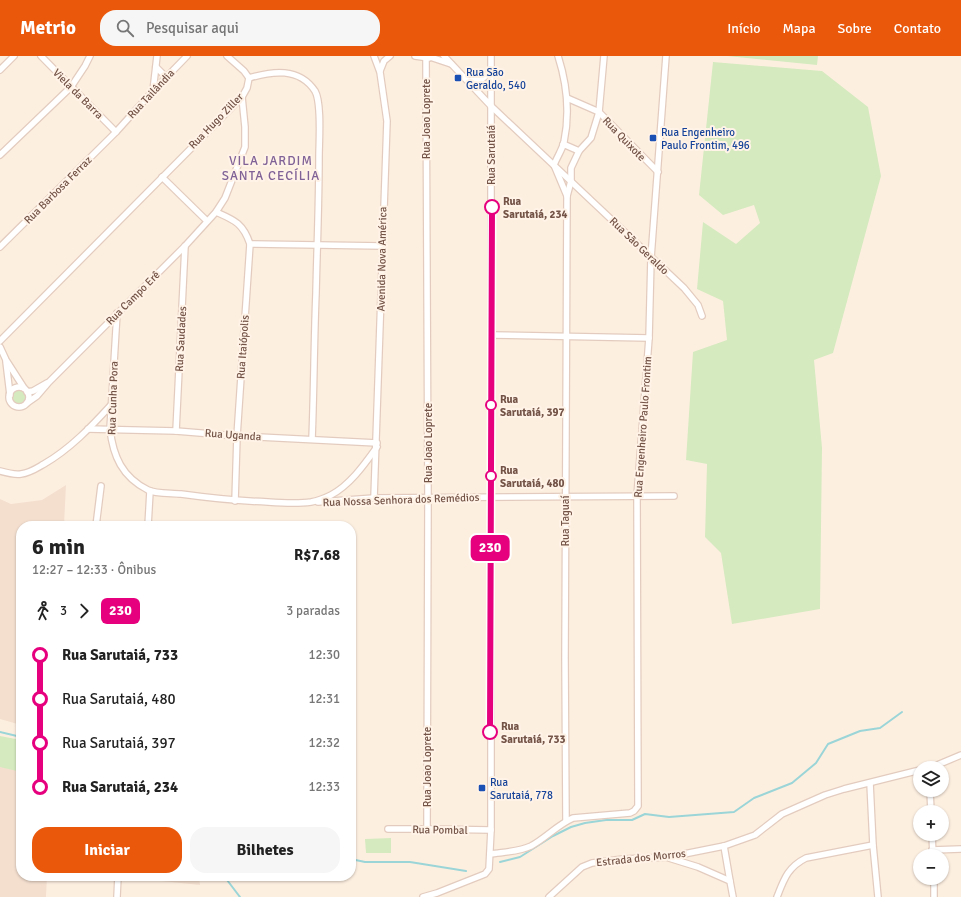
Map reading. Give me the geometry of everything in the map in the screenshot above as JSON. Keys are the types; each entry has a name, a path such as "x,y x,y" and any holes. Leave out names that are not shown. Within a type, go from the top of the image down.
{"street":[{"path":"0,70 14,56"},
{"name":"Viela da Barra","path":"41,56 116,132"},
{"path":"0,155 71,86 90,56"},
{"path":"153,91 157,56"},
{"name":"Rua Tailândia","path":"116,132 187,56"},
{"path":"227,56 244,71 249,78 268,73 280,72 301,78 309,84 318,98 318,245 312,439"},
{"name":"Avenida Nova América","path":"374,56 380,72 386,121 377,445 374,498"},
{"path":"380,72 384,61 390,56"},
{"name":"Rua São Geraldo","path":"444,56 491,106 684,288 698,305 702,316"},
{"name":"Rua Sarutaiá","path":"435,895 487,873 489,869 491,830 491,56"},
{"path":"554,165 563,144 566,131 567,98 558,56"},
{"path":"571,181 571,168 578,151 591,138 599,112 604,56"},
{"name":"Rua Engenheiro Paulo Frontim","path":"566,821 581,817 614,815 630,812 638,806 637,496 649,338 651,258 666,56"},
{"path":"424,57 451,64"},
{"name":"Rua Joao Loprete","path":"424,57 428,498 427,829"},
{"path":"156,67 166,77"},
{"path":"468,81 481,80 491,71"},
{"name":"Rua Hugo Ziller","path":"0,341 242,97 247,88 249,78"},
{"name":"Rua Campo Erê","path":"27,403 37,396 117,313 185,246 216,212 225,198 244,147 245,121 242,97"},
{"name":"Rua Quixote","path":"567,98 599,112 658,172"},
{"name":"Rua Barbosa Ferraz","path":"0,247 116,132"},
{"path":"563,144 578,151"},
{"name":"Rua Taguaí","path":"554,165 568,196"},
{"path":"162,177 207,221"},
{"name":"Rua Taguaí","path":"566,821 566,337 568,196 571,181"},
{"path":"216,212 237,222 246,233 250,244 382,246"},
{"name":"Rua Itaiópolis","path":"235,501 237,436 250,244"},
{"name":"Rua Saudades","path":"176,431 185,246"},
{"name":"Rua Cunha Pora","path":"117,313 110,429 111,441 119,464 126,474 150,491"},
{"path":"491,334 649,338"},
{"path":"0,347 6,360 26,390 29,398 27,403 22,406 15,406 10,401 6,360"},
{"name":"Rua Campo Erê","path":"26,390 33,391 49,382"},
{"path":"10,395 15,388 26,390"},
{"path":"0,471 22,474 34,470 59,455 112,405"},
{"name":"Rua Uganda","path":"88,429 176,431 237,436 312,439 377,445"},
{"path":"148,521 150,491 235,501 283,503 312,502 330,496 339,490 362,466 377,445"},
{"path":"97,521 101,486"},
{"name":"Rua Nossa Senhora dos Remédios","path":"312,502 374,498 674,496"},
{"path":"947,761 961,755"},
{"name":"Estrada dos Morros","path":"549,897 582,867 592,863 623,859 669,858 724,846 755,835 782,814 839,790 913,772"},
{"path":"870,783 872,845 878,897"},
{"path":"490,854 531,846 566,821"},
{"name":"Rua Pombal","path":"388,829 491,830"},
{"path":"777,897 784,878 791,868 800,861 806,858 872,845"},
{"path":"724,846 733,897"},
{"path":"949,850 961,848"},
{"path":"669,858 698,867 730,881"},
{"path":"117,897 118,881"},
{"path":"934,885 934,897"},
{"path":"423,897 435,895"}],"shaded area":[{"path":"66,485 64,521 16,521 16,724 0,719 0,499 11,504 42,500"},
{"path":"0,755 16,760 16,881 47,881 46,897 0,897"},
{"path":"162,881 200,881 200,885"}],"green space":[{"path":"727,56 818,56 817,65"},
{"path":"713,62 822,71 868,107 881,176 833,353 814,360 822,448 820,609 732,624 721,553 705,537 707,464 686,460 693,352 727,340 723,301 697,289 703,222 736,244 760,223 754,205 723,215 699,195"},
{"path":"15,388 23,388 28,393 26,404 23,406 15,406 10,401 10,393"},
{"path":"0,736 16,739 16,771 0,767"},
{"path":"391,838 391,853 366,853 365,839"}],"waterway":[{"path":"500,862 520,857 553,836 571,827 585,823 606,820 632,820 645,814 669,817 734,812 754,798 792,783 816,763 828,744 860,731 880,728 902,712"},
{"path":"0,732 16,736"},
{"path":"356,860 365,862 410,862 466,871"},
{"path":"228,881 240,897"}],"bus line":[{"name":"230","path":"490,732 492,207"}],"place":[{"name":"Rua São Geraldo, 540","path":"458,78"},
{"name":"Rua Engenheiro Paulo Frontim, 496","path":"653,138"},
{"name":"Rua Sarutaiá, 234","path":"492,207"},
{"name":"Rua Sarutaiá, 397","path":"491,405"},
{"name":"Rua Sarutaiá, 480","path":"491,476"},
{"name":"Rua Sarutaiá, 733","path":"490,732"},
{"name":"Rua Sarutaiá, 778","path":"482,788"}],"district":[{"name":"VILA JARDIM SANTA CECÍLIA","path":"271,168"}]}
